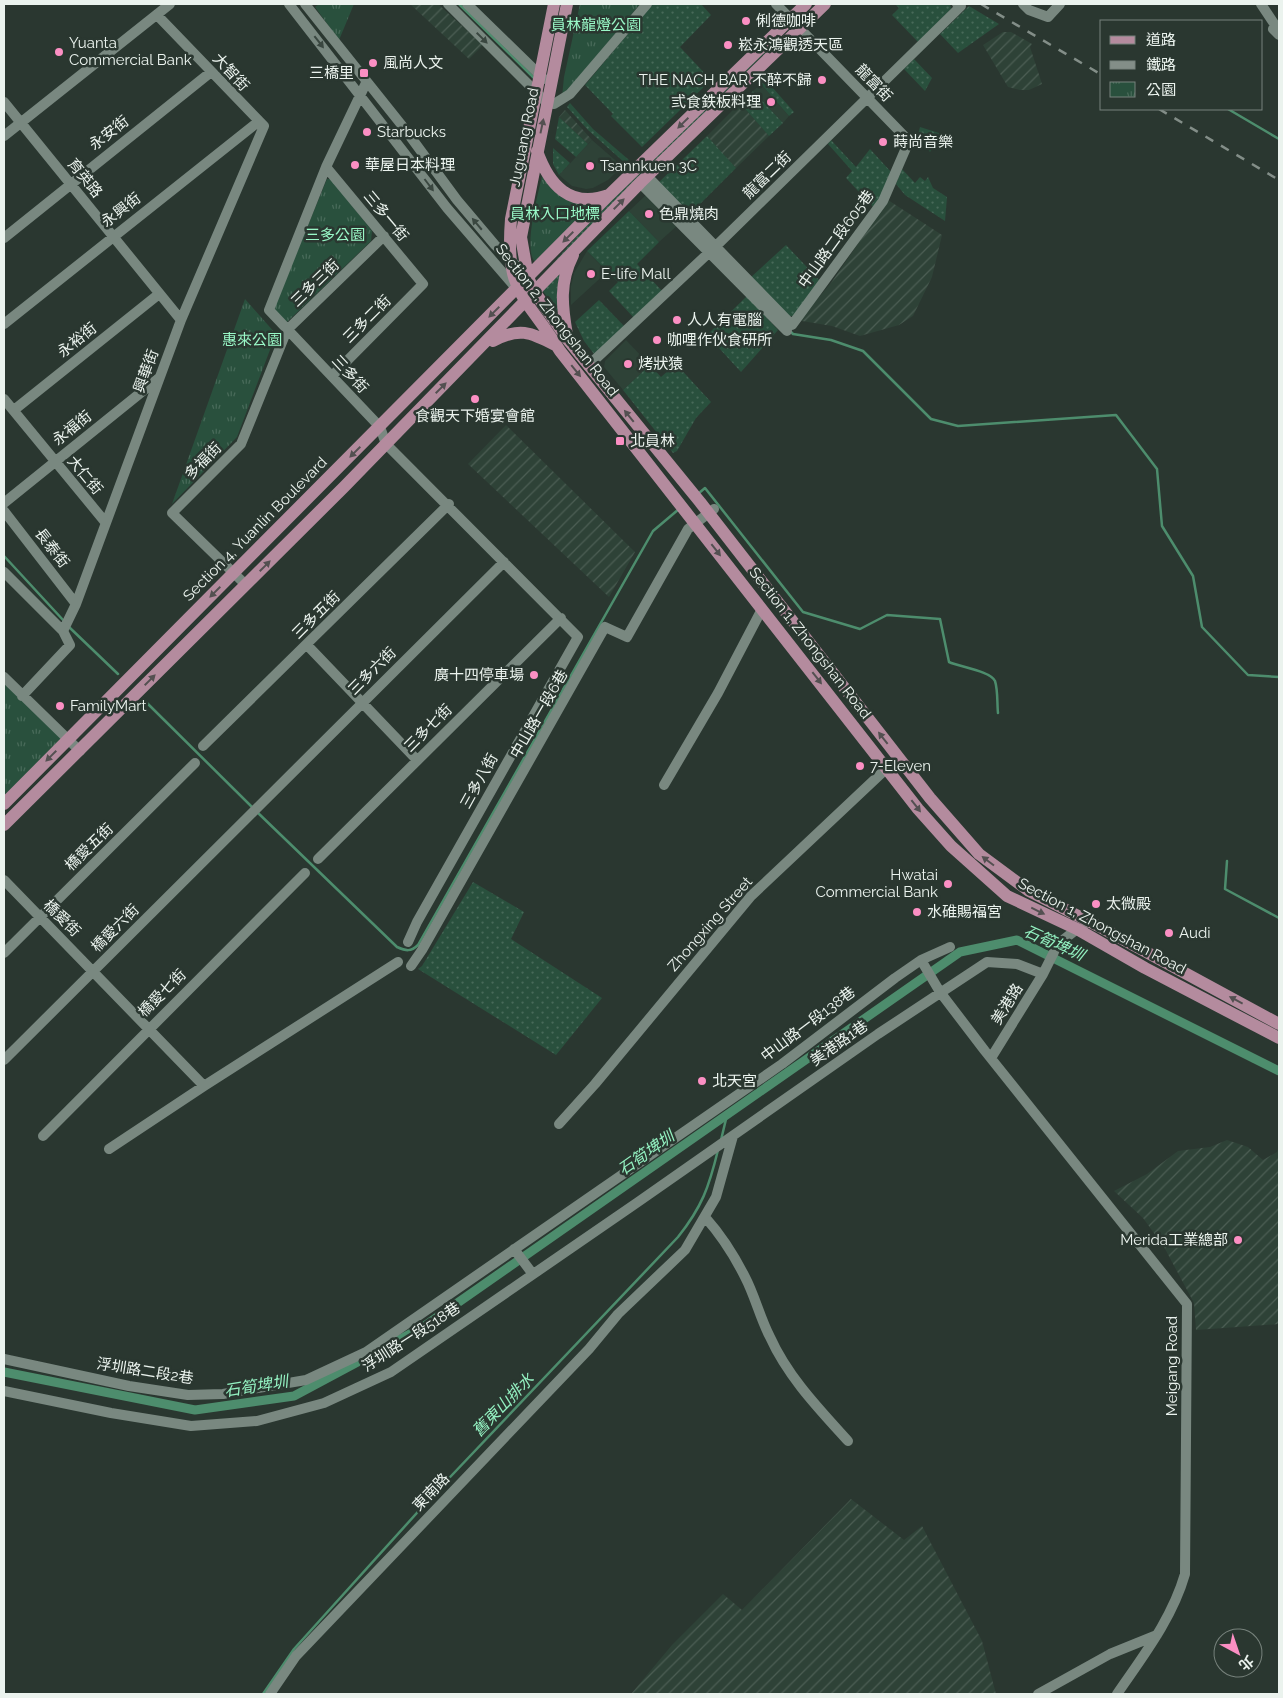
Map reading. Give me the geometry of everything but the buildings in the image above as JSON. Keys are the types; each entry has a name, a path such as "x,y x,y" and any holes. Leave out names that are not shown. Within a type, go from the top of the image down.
{"main road":[{"name":"Juguang Road","path":"528,277 521,237 548,103 546,80 554,4"},
{"name":"Juguang Road","path":"546,80 567,4"},
{"name":"Section 4, Yuanlin Boulevard","path":"4,804 609,195 806,4"},
{"path":"4,826 484,346 585,238 825,4"},
{"path":"517,289 510,260 511,219 537,92 546,80"},
{"path":"537,150 548,176 563,192 573,197 585,199 609,195"},
{"path":"484,346 505,334 518,331 528,332 562,343 562,285 573,255 585,238"},
{"name":"Section 2, Zhongshan Road","path":"528,277 562,343 687,511"},
{"name":"Section 2, Zhongshan Road","path":"517,289 525,303 562,343 588,366 700,502"},
{"name":"Section 1, Zhongshan Road","path":"700,502 711,511 900,759 979,854 1029,891 1102,928 1279,1024"},
{"name":"Section 1, Zhongshan Road","path":"687,511 762,609 888,767 918,809 951,846 1007,896 1077,929 1146,968 1279,1038"}],"street":[{"path":"4,136 170,4"},
{"name":"Section 2, Zhongshan Road","path":"289,4 392,134 447,208 517,289"},
{"name":"Section 2, Zhongshan Road","path":"305,4 366,83 404,128 457,200 510,260 528,277"},
{"path":"448,4 548,103 554,104 570,94 647,4"},
{"path":"467,4 546,80"},
{"name":"龍富街","path":"776,4 909,140"},
{"name":"龍富二街","path":"588,366 713,249 961,6 957,4"},
{"path":"1023,4 1028,10 1048,17 1060,4"},
{"path":"1261,4 1275,25 1273,28 1279,35"},
{"name":"大智街","path":"157,15 261,124"},
{"name":"永安街","path":"4,238 211,72"},
{"name":"三多街","path":"366,83 326,167 269,310 380,427 386,444 578,636"},
{"name":"育英路","path":"4,102 181,320"},
{"name":"永興街","path":"4,324 112,236 261,124"},
{"name":"興華街","path":"65,626 76,604 181,320 261,124"},
{"name":"中山路二段605巷","path":"713,249 790,328 883,201 909,140"},
{"name":"三多一街","path":"326,167 423,284"},
{"path":"644,179 713,249"},
{"name":"三多三街","path":"287,330 384,236"},
{"name":"三多二街","path":"332,376 423,284"},
{"name":"永裕街","path":"14,410 159,294"},
{"name":"多福街","path":"246,585 235,572 172,513 241,444 287,330"},
{"name":"永福街","path":"4,502 159,377"},
{"path":"135,397 150,404"},
{"name":"大仁街","path":"4,399 106,523"},
{"name":"三多五街","path":"203,746 448,504"},
{"name":"長泰街","path":"4,510 76,604"},
{"name":"中山路一段6巷","path":"411,966 422,950 605,626 627,637 688,529 711,511"},
{"name":"三多六街","path":"248,816 504,562"},
{"path":"4,572 65,626 70,645 22,696"},
{"path":"664,785 718,693 762,609"},
{"name":"三多七街","path":"318,859 561,618"},
{"name":"三多八街","path":"408,942 417,922 578,636"},
{"path":"307,645 417,760"},
{"path":"4,677 80,751"},
{"name":"Zhongxing Street","path":"559,1124 595,1084 752,896 888,767 900,759"},
{"name":"橋愛五街","path":"4,953 39,916 196,763"},
{"name":"橋愛六街","path":"4,1060 248,816"},
{"name":"橋愛七街","path":"43,1136 148,1028 305,872"},
{"name":"橋愛街","path":"4,880 204,1086"},
{"path":"1077,929 1102,928"},
{"name":"美港路","path":"991,1058 1046,970 1058,944 1077,929"},
{"name":"中山路一段138巷","path":"514,1249 598,1193 782,1064 922,960 950,947"},
{"name":"Meigang Road","path":"922,960 940,992 1187,1304 1185,1574 1177,1600 1157,1635 1117,1694"},
{"path":"109,1149 398,962"},
{"name":"美港路1巷","path":"723,1142 940,992 987,962 1017,964 1046,970"},
{"path":"733,1136 716,1197 705,1217 724,1240 745,1277 770,1338 788,1369 801,1388 848,1441"},
{"name":"浮圳路一段518巷","path":"4,1391 111,1413 191,1426 257,1421 324,1403 391,1372 723,1142"},
{"name":"東南路","path":"270,1694 296,1656 589,1349 618,1314 686,1250 705,1217"},
{"path":"514,1249 532,1273"},
{"name":"浮圳路二段2巷","path":"4,1359 129,1386 188,1394 223,1394 306,1380 366,1352 514,1249"},
{"path":"1038,1694 1110,1654 1157,1635"}],"shaded area":[{"path":"410,4 438,4 483,45 469,59"},
{"path":"1003,32 1011,32 1032,44 1030,47 1042,84 1029,90 1008,87 983,45"},
{"path":"761,84 789,116 783,123 753,91"},
{"path":"740,103 769,136 736,168 707,136"},
{"path":"565,110 592,140 588,144 559,117"},
{"path":"592,140 622,166 608,180 593,188 586,189 572,186 559,175"},
{"path":"647,194 678,225 659,242 629,211"},
{"path":"888,200 942,235 932,277 913,316 899,325 860,336 832,326 802,321 801,318 831,283"},
{"path":"587,251 607,272 571,305 571,286 574,273"},
{"path":"626,340 650,365 623,390 604,367 605,361"},
{"path":"506,425 635,552 609,597 468,464"},
{"name":"Merida工業總部","path":"1227,1140 1248,1147 1263,1160 1277,1152 1279,1146 1279,1324 1196,1330 1194,1303 1164,1247 1143,1218 1114,1191 1147,1174 1178,1151 1210,1147"},
{"path":"851,1499 904,1540 922,1526 982,1641 996,1694 631,1694 672,1645 723,1594 742,1610"}],"green space":[{"path":"319,4 354,4 339,40 315,7"},
{"name":"員林龍燈公園","path":"580,4 640,4 562,97 564,77"},
{"path":"653,4 701,4 711,15 680,47 711,80 642,147 611,116 613,114 585,85"},
{"path":"895,4 950,4 951,9 918,42 892,15 899,8"},
{"path":"969,6 999,24 958,53 940,34"},
{"path":"782,36 549,268 599,211"},
{"path":"914,59 932,78 925,91 904,69"},
{"path":"765,79 794,112 789,116 761,84"},
{"path":"753,91 783,123 769,136 740,103"},
{"path":"570,103 593,129 629,160 625,163 588,130 567,107"},
{"path":"559,117 588,144 576,157 555,139"},
{"path":"920,127 942,134 930,152 918,135"},
{"path":"707,136 736,168 689,215 658,183"},
{"path":"831,140 856,167 870,149 892,173 874,208 846,178 852,171 828,144"},
{"path":"553,148 570,163 559,175 553,164"},
{"path":"902,169 915,183 920,177 925,181 928,177 933,188 947,197 945,221 905,195 896,184"},
{"name":"員林入口地標","path":"542,176 594,204 535,262 530,246"},
{"name":"三多公園","path":"327,179 331,179 372,231 371,241 287,322 273,311"},
{"path":"629,211 659,242 637,264 662,291 634,318 609,291 618,282 587,251"},
{"path":"786,245 821,282 793,316 786,316 750,278"},
{"path":"559,273 561,274 558,312 543,291"},
{"path":"747,296 778,330 741,372 707,335"},
{"name":"惠來公園","path":"245,299 276,334 237,437 172,504"},
{"path":"599,300 625,327 594,354 584,341 575,322"},
{"path":"676,364 711,402 696,418 677,451 673,453 623,390 650,365 661,377"},
{"path":"4,677 68,739 4,803"},
{"path":"473,882 524,912 511,939 602,998 556,1055 418,969 422,966"}],"waterway":[{"path":"459,4 534,78"},
{"path":"1230,110 1279,139"},
{"path":"790,331 793,334 831,340 863,351 931,419 958,426 1116,415 1157,469 1162,526 1193,576 1202,627 1248,675 1279,677"},
{"path":"699,493 705,488 803,612 860,629 887,615 940,619 949,662 981,672 995,681 998,713"},
{"path":"256,811 397,947 408,950 413,949 418,945 653,531 679,509"},
{"path":"4,556 64,621"},
{"path":"69,627 118,674"},
{"path":"147,703 252,807"},
{"path":"1227,861 1225,889 1279,918"},
{"name":"石筍埤圳","path":"4,1372 195,1410 294,1396 423,1327 960,952 1017,940 1279,1071"},
{"name":"舊東山排水","path":"721,1140 727,1115"},
{"name":"舊東山排水","path":"263,1694 294,1649 434,1494 678,1237 704,1196 718,1150"}],"railway":[{"path":"981,4 1100,74"},
{"path":"1161,110 1279,180"}],"place":[{"name":"俐德咖啡","path":"746,21"},
{"name":"崧永鴻觀透天區","path":"728,45"},
{"name":"Yuanta Commercial Bank","path":"59,52"},
{"name":"風尚人文","path":"373,63"},
{"name":"三橋里","path":"364,73"},
{"name":"THE NACH BAR 不醉不歸","path":"822,80"},
{"name":"弎食鉄板料理","path":"771,102"},
{"name":"Starbucks","path":"367,132"},
{"name":"蒔尚音樂","path":"883,142"},
{"name":"華屋日本料理","path":"355,165"},
{"name":"Tsannkuen 3C","path":"590,166"},
{"name":"色鼎燒肉","path":"649,214"},
{"name":"E-life Mall","path":"591,274"},
{"name":"人人有電腦","path":"677,320"},
{"name":"咖哩作伙食研所","path":"657,340"},
{"name":"烤狀猿","path":"628,364"},
{"name":"食觀天下婚宴會館","path":"475,399"},
{"name":"北員林","path":"620,441"},
{"name":"廣十四停車場","path":"534,675"},
{"name":"FamilyMart","path":"60,706"},
{"name":"7-Eleven","path":"860,766"},
{"name":"Hwatai Commercial Bank","path":"948,884"},
{"name":"太微殿","path":"1096,904"},
{"name":"水碓賜福宮","path":"917,912"},
{"name":"Audi","path":"1169,933"},
{"name":"北天宮","path":"702,1081"},
{"name":"Merida工業總部","path":"1238,1240"}]}
